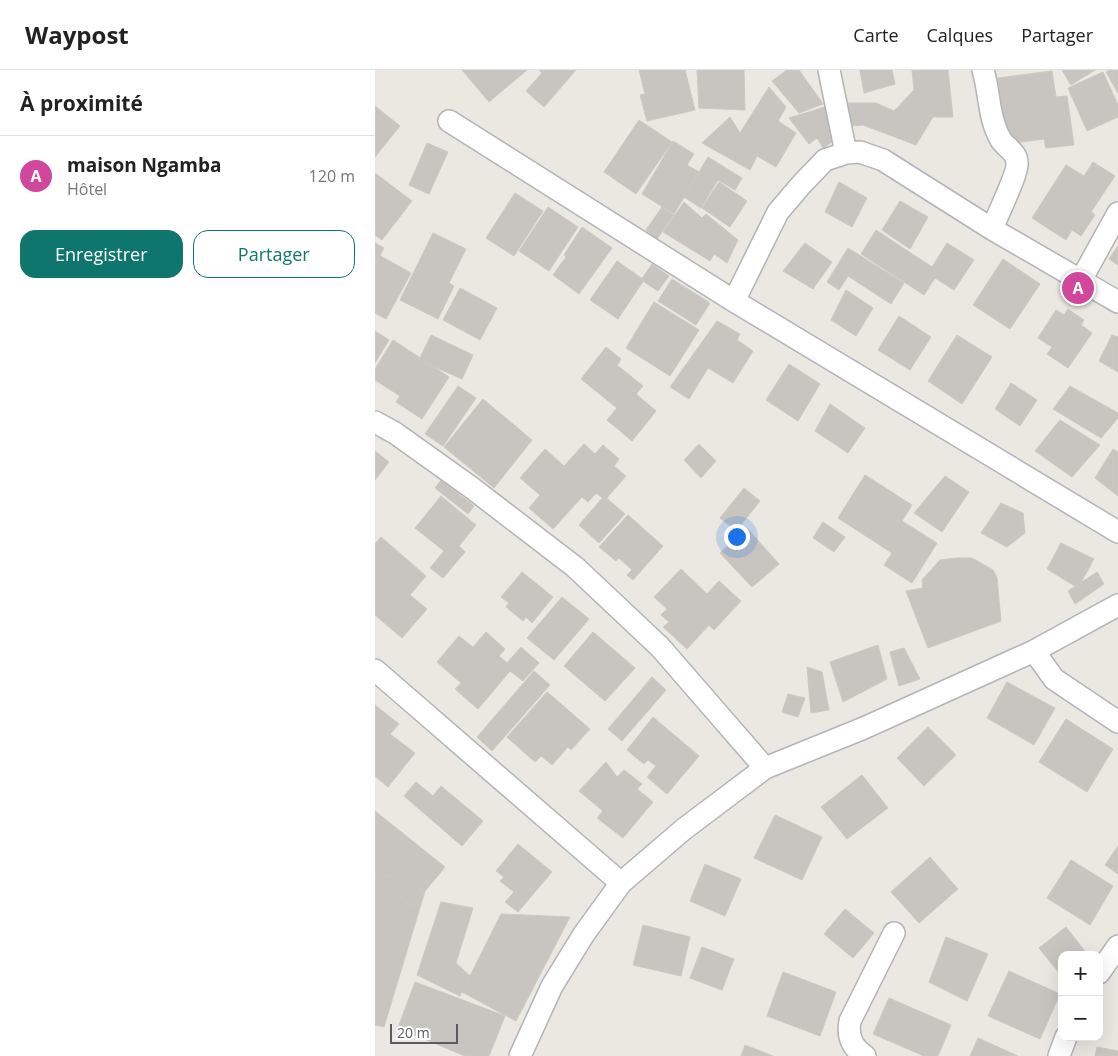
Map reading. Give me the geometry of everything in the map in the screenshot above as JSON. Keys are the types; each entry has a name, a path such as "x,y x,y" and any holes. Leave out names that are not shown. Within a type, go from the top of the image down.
{"street":[{"path":"829,70 846,153"},
{"path":"983,70 989,110 1002,141 1014,152 1017,165 992,229"},
{"path":"449,121 734,301 1118,532"},
{"path":"734,301 778,212 825,160 846,153 860,152 883,160 992,229 1118,302"},
{"path":"1081,280 1118,213"},
{"path":"375,422 395,433 472,488 575,567 659,647 765,768"},
{"path":"520,1056 552,986 584,934 621,883 684,829 765,768 863,728 1034,652 1118,605"},
{"path":"1034,652 1054,679 1118,722"},
{"path":"375,670 621,883"},
{"path":"865,1056 853,1045 848,1032 850,1021 894,933"},
{"path":"1103,967 1118,946"},
{"path":"1059,1056 1065,1041"}],"building":[{"path":"462,70 527,70 489,102"},
{"path":"539,70 576,70 544,107 526,91 542,73"},
{"path":"639,70 685,70 695,110 647,121 640,95 645,94"},
{"path":"697,70 744,70 745,110 699,108"},
{"path":"787,70 799,70 823,104 799,113 772,81"},
{"path":"860,70 892,70 895,84 864,93"},
{"path":"912,70 948,70 953,117 933,117 916,145 863,125 849,126 843,103 876,103 894,111 914,90"},
{"path":"1062,70 1095,70 1071,85"},
{"path":"1118,70 1118,93 1106,72"},
{"path":"1052,71 1056,97 1067,96 1074,145 1046,148 1044,139 1007,144 998,78"},
{"path":"1103,72 1118,105 1118,117 1087,131 1068,88"},
{"path":"769,87 786,107 778,121 796,133 776,167 757,156 750,170 702,143 730,117 740,133"},
{"path":"375,106 400,126 375,157"},
{"path":"828,106 839,137 823,148 817,138 809,144 789,118"},
{"path":"639,120 672,142 636,194 604,172"},
{"path":"673,141 694,154 687,165 699,172 674,214 642,194"},
{"path":"427,143 448,152 429,194 409,185"},
{"path":"708,157 742,178 735,190 718,180 701,208 684,197"},
{"path":"1093,162 1115,176 1091,212 1095,215 1081,236 1072,230 1066,240 1032,218 1066,165 1084,176"},
{"path":"375,173 412,201 382,240 375,235"},
{"path":"719,182 747,201 730,227 702,208"},
{"path":"839,182 867,198 852,227 825,212"},
{"path":"515,193 543,211 514,256 486,238"},
{"path":"900,201 928,217 910,249 882,230"},
{"path":"684,202 702,218 706,214 738,240 727,263 714,254 710,261 663,232"},
{"path":"548,207 578,227 549,271 519,251"},
{"path":"662,207 674,215 657,239 646,230"},
{"path":"582,227 612,248 579,294 553,275 566,257 564,255"},
{"path":"876,230 932,267 947,243 974,260 954,290 935,278 924,295 861,254"},
{"path":"433,233 466,249 449,283 454,286 438,319 400,300"},
{"path":"375,243 384,248 375,265"},
{"path":"805,243 832,262 813,289 783,271"},
{"path":"1118,246 1118,265 1109,259"},
{"path":"848,248 904,283 891,304 848,276 839,290 827,282"},
{"path":"375,253 411,273 386,319 375,313"},
{"path":"1003,259 1040,284 1010,329 973,305"},
{"path":"617,261 644,280 618,319 590,300"},
{"path":"652,264 669,276 658,291 641,280"},
{"path":"672,279 710,303 696,325 658,301"},
{"path":"460,288 497,308 480,340 443,320"},
{"path":"846,290 873,308 856,336 831,320"},
{"path":"654,302 699,330 670,376 626,348"},
{"path":"1068,309 1084,320 1081,325 1092,333 1068,368 1047,354 1052,347 1038,338 1056,310 1064,315"},
{"path":"899,316 931,337 910,370 878,350"},
{"path":"717,321 740,334 737,340 753,351 733,383 708,368 689,399 670,387"},
{"path":"375,331 389,340 375,363"},
{"path":"431,335 473,355 462,379 419,360"},
{"path":"957,335 992,357 962,404 928,381"},
{"path":"1112,335 1118,337 1118,372 1099,361"},
{"path":"393,340 449,377 422,419 396,402 400,396 375,380 375,369"},
{"path":"606,347 621,359 617,365 643,386 636,394 656,411 632,441 607,420 617,408 581,379"},
{"path":"789,364 820,384 798,421 766,400"},
{"path":"1011,383 1037,400 1020,426 995,409"},
{"path":"458,386 476,398 443,446 425,434"},
{"path":"1070,386 1118,413 1118,418 1101,438 1053,409"},
{"path":"483,399 532,440 494,488 444,447"},
{"path":"830,404 865,428 848,453 815,431"},
{"path":"1060,420 1100,445 1072,477 1035,451"},
{"path":"584,444 595,454 603,445 619,459 614,466 626,476 605,500 596,493 588,502 582,497 553,529 529,508 540,495 520,478 545,449 564,466"},
{"path":"699,444 716,461 701,478 684,460"},
{"path":"1113,449 1118,452 1118,496 1095,478"},
{"path":"375,451 389,462 375,480"},
{"path":"865,475 912,505 902,521 937,543 912,583 884,565 892,553 838,518"},
{"path":"945,476 969,492 942,532 914,513"},
{"path":"441,480 474,506 468,514 435,488"},
{"path":"744,488 760,501 736,531 720,518"},
{"path":"441,496 476,525 459,546 465,552 443,578 430,568 444,551 415,528"},
{"path":"604,496 625,514 599,543 579,525"},
{"path":"1001,503 1023,513 1025,533 1007,547 981,533"},
{"path":"628,515 663,546 633,580 627,575 632,570 619,558 616,561 599,547"},
{"path":"823,522 845,537 834,552 813,538"},
{"path":"747,528 779,564 752,587 720,553"},
{"path":"381,537 426,576 410,595 427,609 402,638 375,615 375,544"},
{"path":"1061,543 1094,559 1078,588 1047,569"},
{"path":"972,558 993,570 997,578 1001,621 928,648 906,591 923,588 922,580 940,560"},
{"path":"681,569 707,594 719,581 741,601 714,630 709,625 687,649 663,627 669,622 661,615 667,609 654,597"},
{"path":"522,572 553,597 532,623 526,617 523,621 506,607 509,603 501,597"},
{"path":"1097,572 1104,584 1075,604 1068,591"},
{"path":"562,597 589,619 554,660 527,638"},
{"path":"486,632 505,649 499,656 507,663 521,647 539,663 523,681 510,671 478,709 455,689 461,683 437,662 459,636 473,647"},
{"path":"593,632 635,668 605,701 564,666"},
{"path":"878,645 887,679 843,702 830,662"},
{"path":"904,648 920,679 899,686 890,652"},
{"path":"807,667 822,672 829,710 811,713"},
{"path":"534,671 550,685 492,751 477,737"},
{"path":"652,677 666,690 622,741 608,729"},
{"path":"1007,682 1055,708 1034,745 987,718"},
{"path":"547,692 590,729 571,750 568,747 552,765 541,756 535,762 507,737"},
{"path":"788,694 805,698 798,717 782,712"},
{"path":"375,705 399,724 390,734 415,753 388,787 375,776"},
{"path":"653,717 699,756 667,794 647,777 656,766 648,760 644,764 627,750"},
{"path":"1066,719 1113,749 1087,792 1039,762"},
{"path":"928,727 956,755 924,786 897,758"},
{"path":"606,762 617,777 624,770 642,784 637,789 653,802 623,838 597,818 603,811 579,791"},
{"path":"862,775 888,808 847,839 821,807"},
{"path":"416,782 433,796 441,786 483,821 462,846 404,796"},
{"path":"375,811 445,867 412,907 375,878"},
{"path":"775,815 822,837 802,880 754,858"},
{"path":"518,844 552,872 518,912 505,902 514,892 500,881 504,877 496,871"},
{"path":"1118,846 1118,874 1105,865"},
{"path":"930,857 958,889 919,923 891,892"},
{"path":"1071,860 1113,886 1090,925 1047,898"},
{"path":"705,864 741,879 725,916 690,901"},
{"path":"375,871 425,891 384,1027 375,1025"},
{"path":"441,902 473,908 456,963 470,976 460,996 417,975"},
{"path":"845,909 874,933 853,958 824,934"},
{"path":"501,914 570,917 516,1021 462,992"},
{"path":"643,925 690,937 681,976 633,965"},
{"path":"1066,927 1085,951 1058,951 1058,972 1039,948"},
{"path":"946,937 988,954 967,1001 929,982"},
{"path":"702,947 734,959 722,990 690,978"},
{"path":"1009,971 1058,993 1058,998 1040,1039 988,1016"},
{"path":"783,972 836,992 820,1036 767,1016"},
{"path":"415,982 505,1016 489,1056 465,1056 398,1028"},
{"path":"889,998 951,1025 938,1056 924,1056 873,1034"},
{"path":"978,1038 1018,1056 970,1056"},
{"path":"745,1045 773,1056 741,1056"},
{"path":"1097,1047 1118,1051 1118,1056 1095,1056"}],"place":[{"name":"maison Ngamba","path":"1078,288"}]}
